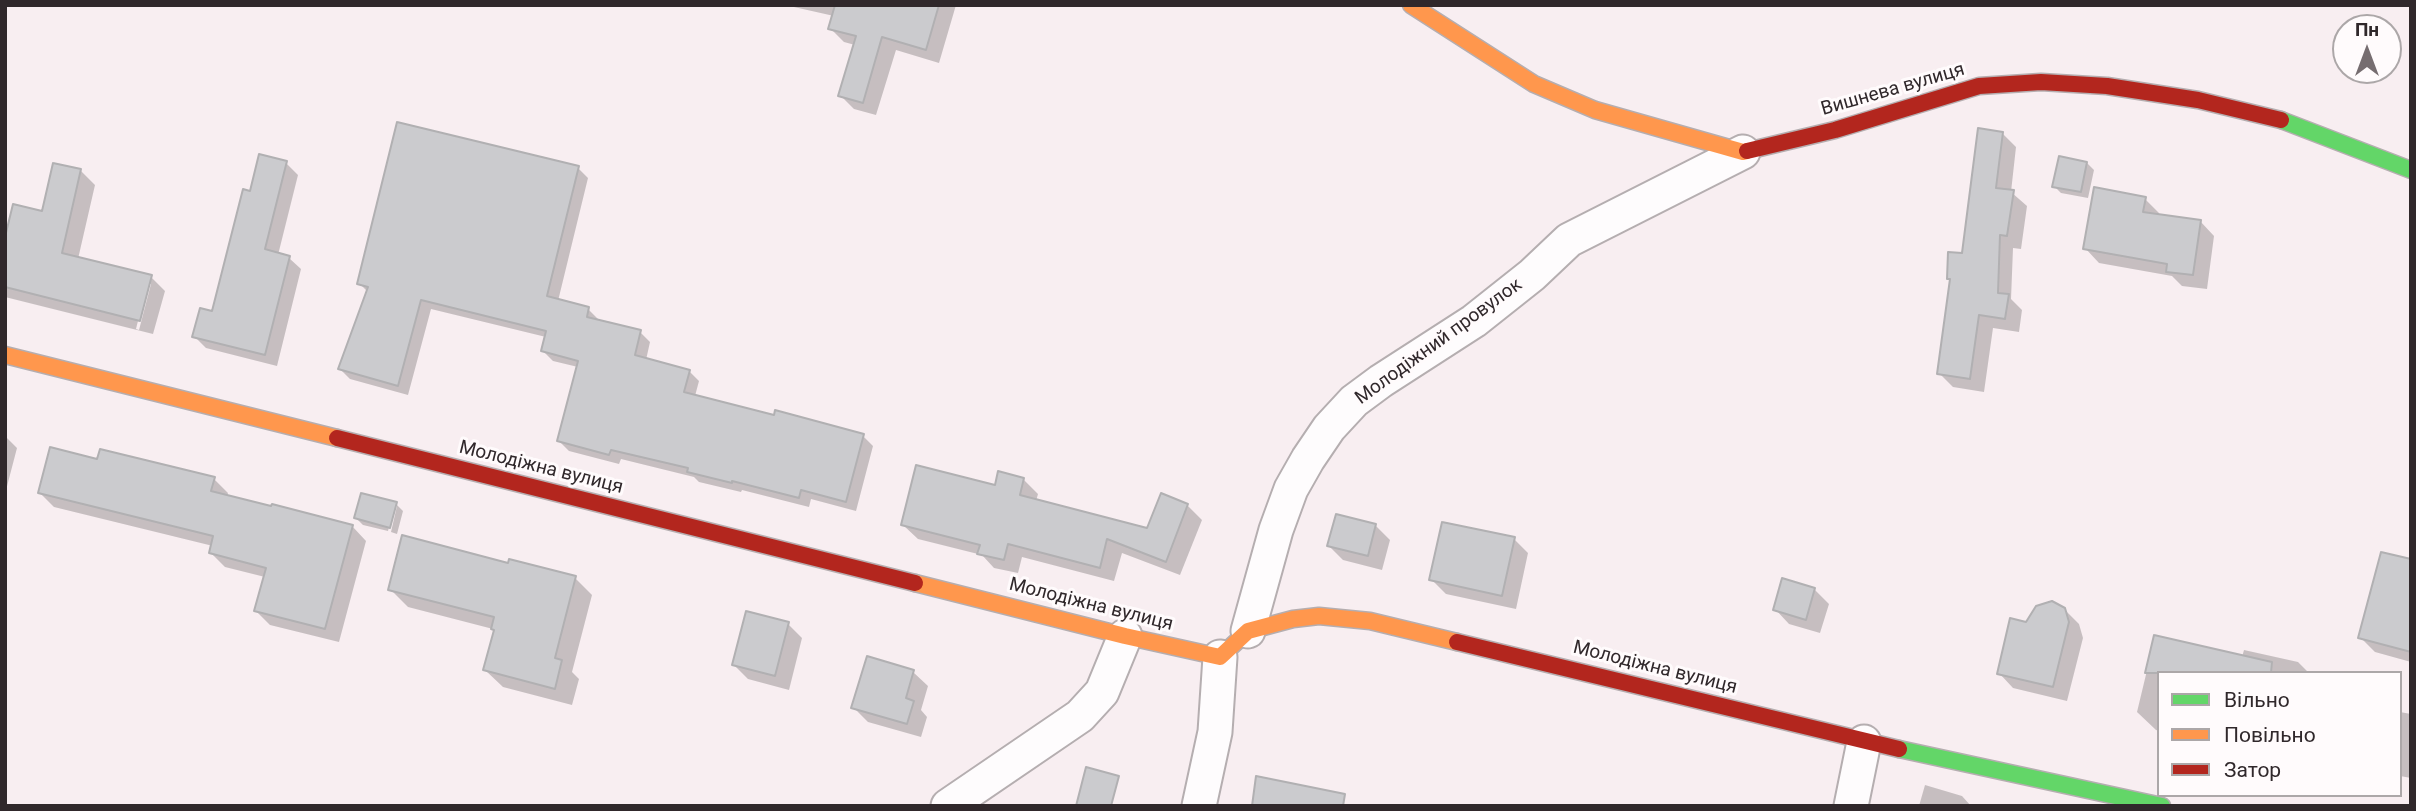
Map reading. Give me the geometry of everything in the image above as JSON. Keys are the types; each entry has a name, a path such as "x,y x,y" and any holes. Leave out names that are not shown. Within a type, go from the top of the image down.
{"street":[{"name":"Вишнева вулиця","path":"1411,5 1534,84 1595,110 1743,152 1835,130 1979,86 2040,82 2107,86 2241,109 2280,120 2411,170"},
{"name":"Молодіжний провулок","path":"1248,631 1276,530 1291,489 1329,428 1354,401 1474,321 1532,275 1569,240 1743,152"},
{"name":"Молодіжна вулиця","path":"5,355 1125,636 1220,657 1248,631 1293,620 1319,616 1370,621 1864,742 2162,806"},
{"path":"948,806 1080,716 1102,692 1125,636"},
{"path":"1199,806 1215,732 1220,657"},
{"path":"1851,806 1864,742"}],"building":[{"path":"835,5 939,5 926,50 882,37 863,103 838,96 856,36 828,29"},
{"path":"397,122 579,166 547,296 589,307 587,317 641,330 635,355 690,370 684,392 774,415 775,410 864,434 846,502 801,490 799,498 687,472 688,468 611,450 609,455 557,441 578,361 541,351 546,331 421,300 398,386 338,369 368,287 357,284"},
{"path":"1978,128 2003,132 1996,188 2014,190 2007,236 2000,235 1998,293 2009,294 2005,319 1979,315 1970,379 1937,374 1950,279 1947,279 1948,252 1962,253"},
{"path":"259,154 287,161 265,249 290,256 265,355 192,337 200,308 212,311 243,189 250,191"},
{"path":"2059,156 2087,162 2081,192 2052,187"},
{"path":"53,163 81,169 62,253 152,275 140,321 5,287 5,237 13,204 42,211"},
{"path":"2094,187 2146,197 2143,212 2201,220 2193,275 2166,272 2167,264 2083,249"},
{"path":"50,447 97,459 100,449 215,477 211,491 353,525 325,629 254,611 266,568 209,553 213,536 38,493"},
{"path":"916,465 995,485 998,471 1024,478 1020,495 1147,528 1161,493 1188,504 1166,562 1107,539 1100,568 1008,544 1004,560 977,554 980,545 901,525"},
{"path":"361,493 397,502 390,528 354,518"},
{"path":"1336,514 1376,524 1368,556 1327,546"},
{"path":"1442,522 1515,537 1502,596 1429,580"},
{"path":"402,535 508,563 509,559 576,576 555,658 562,660 555,689 483,670 494,630 491,629 494,617 388,590"},
{"path":"2381,552 2411,559 2411,652 2358,638"},
{"path":"1782,578 1815,588 1806,620 1773,610"},
{"path":"2052,601 2065,608 2069,622 2053,687 1997,674 2010,618 2026,622 2036,606"},
{"path":"746,611 789,622 775,676 732,665"},
{"path":"2154,635 2272,662 2271,671 2145,673"},
{"path":"867,656 914,670 906,698 914,701 907,724 851,708"},
{"path":"1086,767 1119,776 1111,806 1076,806"},
{"path":"1256,776 1345,794 1343,806 1252,806"}],"traffic: fast":[{"path":"2281,120 2411,170"},
{"path":"1899,749 2162,806"}],"traffic: slow":[{"path":"1411,5 1534,84 1595,110 1747,151"},
{"path":"5,355 337,438"},
{"path":"915,583 1220,657 1248,631 1293,619 1319,616 1370,621 1457,642"}],"traffic: jam":[{"path":"1747,151 1835,130 1979,86 2041,82 2107,86 2198,100 2281,120"},
{"path":"337,438 915,583"},
{"path":"1457,642 1899,749"}]}
